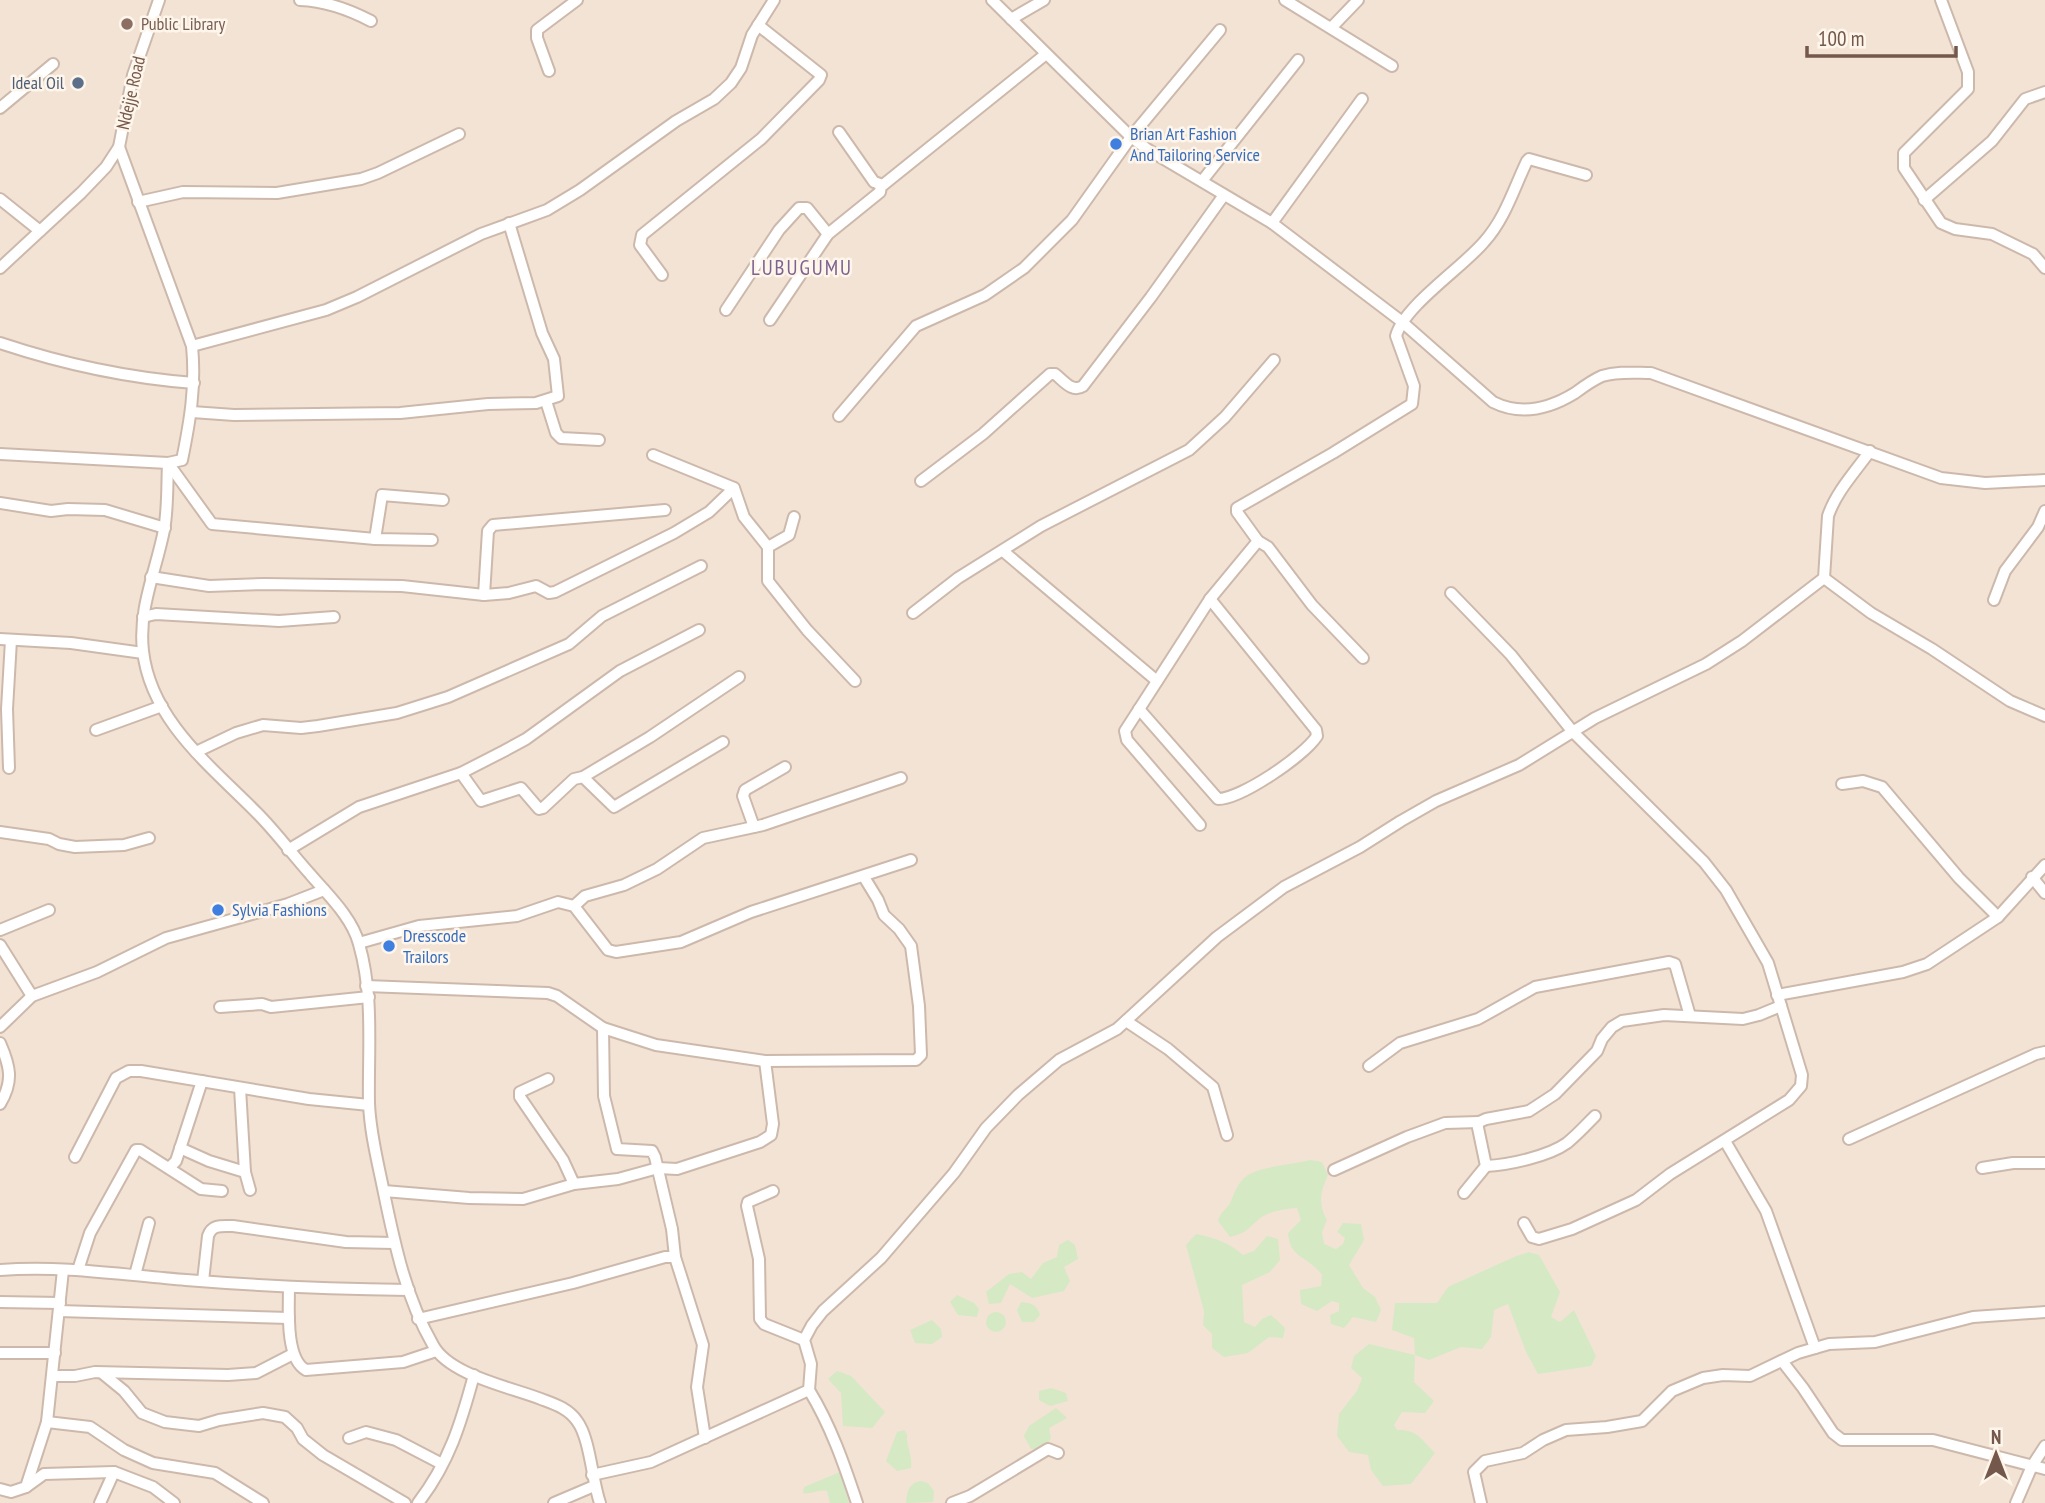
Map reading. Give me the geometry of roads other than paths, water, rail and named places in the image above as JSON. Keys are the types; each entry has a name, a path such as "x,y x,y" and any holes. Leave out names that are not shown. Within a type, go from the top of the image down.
{"street":[{"name":"Ndejje Road","path":"119,147 133,75 159,0"},
{"path":"300,0 331,4 351,10 370,21"},
{"path":"549,71 537,38 537,30 577,0"},
{"path":"192,346 326,310 481,234 547,210 580,190 676,121 714,99 731,83 741,68 752,35 774,0"},
{"path":"992,0 1131,137 1272,223 1401,321 1493,402 1504,407 1526,410 1553,405 1600,377 1612,373 1651,373 1941,478 1985,483 2045,480"},
{"path":"1011,19 1044,0"},
{"path":"1285,0 1392,66"},
{"path":"1332,27 1358,0"},
{"path":"1941,0 1960,45 1970,81 1963,95 1904,153 1905,169 1941,223 1955,229 1992,234 2032,254 2045,268"},
{"path":"662,275 640,245 642,236 761,139 821,75 758,25"},
{"path":"839,416 916,326 985,295 1024,268 1072,220 1131,137 1220,30"},
{"path":"770,320 828,234 880,192 881,185 1046,54"},
{"path":"1202,181 1298,60"},
{"path":"0,108 53,64"},
{"path":"1924,200 1992,141 2025,99 2045,92"},
{"path":"1272,223 1362,99"},
{"path":"839,132 874,182 881,185"},
{"path":"138,202 183,192 277,193 361,179 459,134"},
{"path":"0,454 168,463 182,460 192,412 192,346 119,147"},
{"path":"0,268 98,176 119,147"},
{"path":"1363,658 1312,605 1268,548 1258,541 1237,512 1238,507 1412,404 1415,386 1396,336 1401,321 1465,263 1497,226 1529,159 1586,175"},
{"path":"921,481 984,434 1050,374 1055,374 1072,388 1083,386 1224,195"},
{"path":"0,199 40,231"},
{"path":"726,310 779,230 799,208 807,208 828,234"},
{"path":"192,412 234,415 400,414 488,404 546,401 558,396 554,359 542,333 509,223"},
{"path":"0,343 70,364 194,383"},
{"path":"914,612 958,578 1041,526 1189,450 1225,417 1274,360"},
{"path":"546,401 556,433 561,438 599,440"},
{"path":"858,1503 839,1448 809,1390 811,1364 804,1340 823,1311 881,1258 954,1174 986,1128 1018,1095 1059,1060 1117,1029 1217,937 1284,887 1360,847 1436,801 1519,765 1595,718 1706,664 1742,641 1824,578 1830,508 1870,451"},
{"path":"653,455 734,488 744,517 768,548 768,581 807,630 855,681"},
{"path":"168,463 164,528 143,617 143,653 155,693 171,723 195,752 260,816 324,890 352,927 359,943 368,992 369,1105 374,1145 394,1244 418,1319 436,1350 449,1362 474,1376 517,1390 569,1412 584,1434 600,1503"},
{"path":"168,463 212,524 375,539 432,540"},
{"path":"151,577 209,586 402,586 484,595 509,593 536,586 555,593 674,533 709,512 734,488"},
{"path":"375,539 382,495 443,499"},
{"path":"0,503 51,511 105,510 164,528"},
{"path":"484,595 488,531 493,525 665,510"},
{"path":"1994,600 2005,571 2038,527 2045,512"},
{"path":"768,548 789,535 794,517"},
{"path":"1200,825 1127,740 1125,729 1210,599 1258,541"},
{"path":"1003,551 1157,681"},
{"path":"195,752 236,733 263,725 301,729 397,713 448,697 569,644 602,617 701,566"},
{"path":"1824,578 1871,613 1932,649 2010,701 2045,716"},
{"path":"1451,593 1511,655 1573,732 1704,862 1726,890 1768,963 1800,1068 1801,1086 1789,1100 1670,1174 1636,1200 1572,1229 1535,1239 1524,1223"},
{"path":"1139,709 1218,799 1242,792 1300,755 1317,736 1316,730 1210,599"},
{"path":"143,617 156,614 279,621 334,617"},
{"path":"288,850 359,807 461,774 526,739 620,671 699,630"},
{"path":"9,768 5,639 84,644 143,653"},
{"path":"461,774 481,802 521,788 539,809 543,808 574,779 583,777 650,737 739,677"},
{"path":"96,730 162,706"},
{"path":"583,777 614,807 723,742"},
{"path":"754,827 743,796 745,790 785,767"},
{"path":"574,906 585,896 624,885 657,869 703,838 754,827 901,778"},
{"path":"1842,784 1863,781 1882,787 1917,830 1998,917"},
{"path":"0,832 49,839 75,847 113,846 149,838"},
{"path":"359,943 419,926 517,916 558,902 574,906 606,948 615,952 681,942 751,912 912,860"},
{"path":"1334,1170 1445,1123 1479,1122 1522,1114 1546,1100 1597,1051 1602,1039 1612,1027 1622,1021 1664,1015 1743,1019 1759,1015 1779,1001 1927,964 1998,917 2045,865"},
{"path":"220,1007 262,1004 271,1007 368,992 548,993 557,996 603,1028 656,1045 765,1061 915,1060 921,1055 919,1006 911,946 904,934 884,915 864,877"},
{"path":"2032,877 2045,893"},
{"path":"0,1027 32,996 97,972 166,938 288,904 324,890"},
{"path":"0,930 49,911"},
{"path":"2,950 32,996"},
{"path":"1369,1066 1401,1043 1478,1019 1535,987 1669,962 1675,964 1690,1017"},
{"path":"1126,1021 1168,1049 1213,1087 1227,1135"},
{"path":"603,1028 604,1096 617,1149 652,1151 673,1229 675,1257 703,1345 697,1387 705,1438"},
{"path":"0,1043 8,1060 9,1078 8,1090 0,1104"},
{"path":"1849,1139 2045,1052"},
{"path":"384,1191 469,1198 523,1199 574,1184 618,1180 658,1168 677,1169 760,1142 771,1135 773,1124 765,1061"},
{"path":"75,1157 113,1083 122,1074 141,1071 309,1099 369,1105"},
{"path":"548,1079 520,1092 520,1097 563,1160 574,1184"},
{"path":"169,1168 176,1161 202,1081"},
{"path":"240,1088 246,1172 250,1190"},
{"path":"1464,1193 1486,1166 1536,1157 1552,1151 1565,1144 1595,1116"},
{"path":"1479,1122 1477,1125 1486,1166"},
{"path":"1725,1141 1766,1211 1815,1348"},
{"path":"180,1148 209,1161 246,1172"},
{"path":"78,1270 90,1233 134,1152 139,1150 201,1189 222,1191"},
{"path":"1982,1168 2013,1163 2045,1163"},
{"path":"773,1191 748,1202 747,1206 759,1259 760,1319 764,1324 804,1340"},
{"path":"135,1275 149,1223"},
{"path":"204,1281 208,1236 210,1230 216,1226 346,1242 394,1244"},
{"path":"418,1319 573,1283 665,1256 675,1257"},
{"path":"0,1270 78,1270 289,1287 409,1290"},
{"path":"26,1487 47,1422 63,1270"},
{"path":"289,1287 293,1354 301,1367 314,1371 403,1362 436,1350"},
{"path":"0,1302 289,1318"},
{"path":"1481,1503 1474,1472 1485,1461 1523,1452 1566,1430 1634,1424 1650,1415 1668,1394 1703,1378 1723,1375 1750,1376 1815,1348 1846,1342 1875,1342 1973,1317 2045,1312"},
{"path":"0,1353 55,1353"},
{"path":"53,1376 135,1371 228,1375 256,1373 293,1354"},
{"path":"1782,1361 1833,1433 1842,1440 1933,1440 2045,1469"},
{"path":"102,1373 124,1391 142,1413 165,1422 199,1426 263,1413 285,1416 303,1439 323,1455 405,1503"},
{"path":"418,1503 430,1487 457,1435 474,1376"},
{"path":"554,1503 593,1480 650,1462 809,1390"},
{"path":"47,1422 90,1427 124,1450 153,1462 215,1473 263,1503"},
{"path":"349,1437 366,1432 396,1440 443,1464"},
{"path":"2016,1503 2032,1466 2045,1446"},
{"path":"952,1503 970,1496 1048,1450 1058,1453"},
{"path":"100,1503 114,1472"},
{"path":"0,1489 11,1492 26,1487 44,1474 114,1472 153,1487 174,1503"}],"place":[{"name":"Public Library","path":"127,24"},
{"name":"Ideal Oil","path":"78,83"},
{"name":"Brian Art Fashion And Tailoring Service","path":"1116,144"},
{"name":"Sylvia Fashions","path":"218,910"},
{"name":"Dresscode Trailors","path":"389,946"}],"district":[{"name":"LUBUGUMU","path":"802,268"}]}
